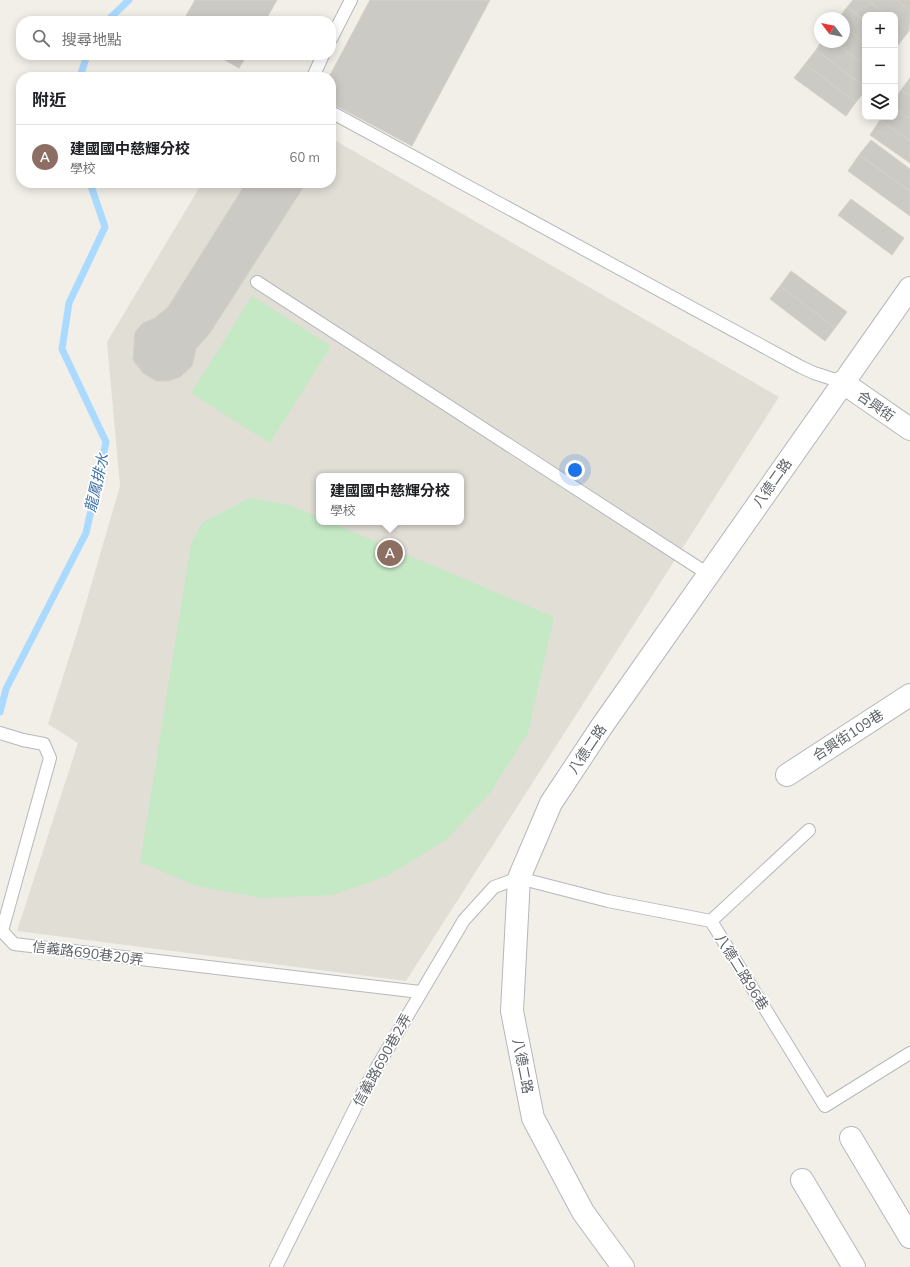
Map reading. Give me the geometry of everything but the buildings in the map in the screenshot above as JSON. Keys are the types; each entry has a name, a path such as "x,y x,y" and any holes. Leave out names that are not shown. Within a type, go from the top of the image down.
{"street":[{"name":"八德二路","path":"623,1267 583,1212 533,1118 512,1011 519,878 551,803 602,726 842,382 910,288"},
{"name":"合興街","path":"842,382 910,429"},
{"name":"合興街109巷","path":"787,775 910,695"},
{"path":"851,1138 910,1237"},
{"path":"802,1180 854,1267"}],"lane":[{"path":"336,30 351,0"},
{"path":"314,72 320,60"},
{"path":"336,115 801,367 842,382"},
{"path":"257,282 708,574"},
{"name":"信義路690巷20弄","path":"0,733 23,740 44,744 50,758 2,932 14,944 420,992"},
{"path":"710,921 809,830"},
{"name":"八德二路96巷","path":"519,878 608,902 710,921 825,1106 910,1053"},
{"name":"信義路690巷2弄","path":"276,1267 367,1084 420,992 464,920 494,886 519,878"}],"shaded area":[{"path":"336,141 779,397 406,981 17,931 78,743 48,724 81,620 120,486 107,342 199,188 336,188"}],"green space":[{"path":"252,296 331,346 270,443 191,393"},
{"path":"250,498 289,505 316,516 316,525 337,525 554,617 528,733 490,793 447,839 389,875 333,895 261,898 197,886 140,862 191,543 202,523"}],"waterway":[{"name":"龍鳳排水","path":"112,16 129,0"},
{"name":"龍鳳排水","path":"82,72 85,60"},
{"name":"龍鳳排水","path":"0,712 6,689 86,533 106,442 62,349 69,303 105,227 92,188"}],"place":[{"name":"建國國中慈輝分校","path":"390,553"}]}
